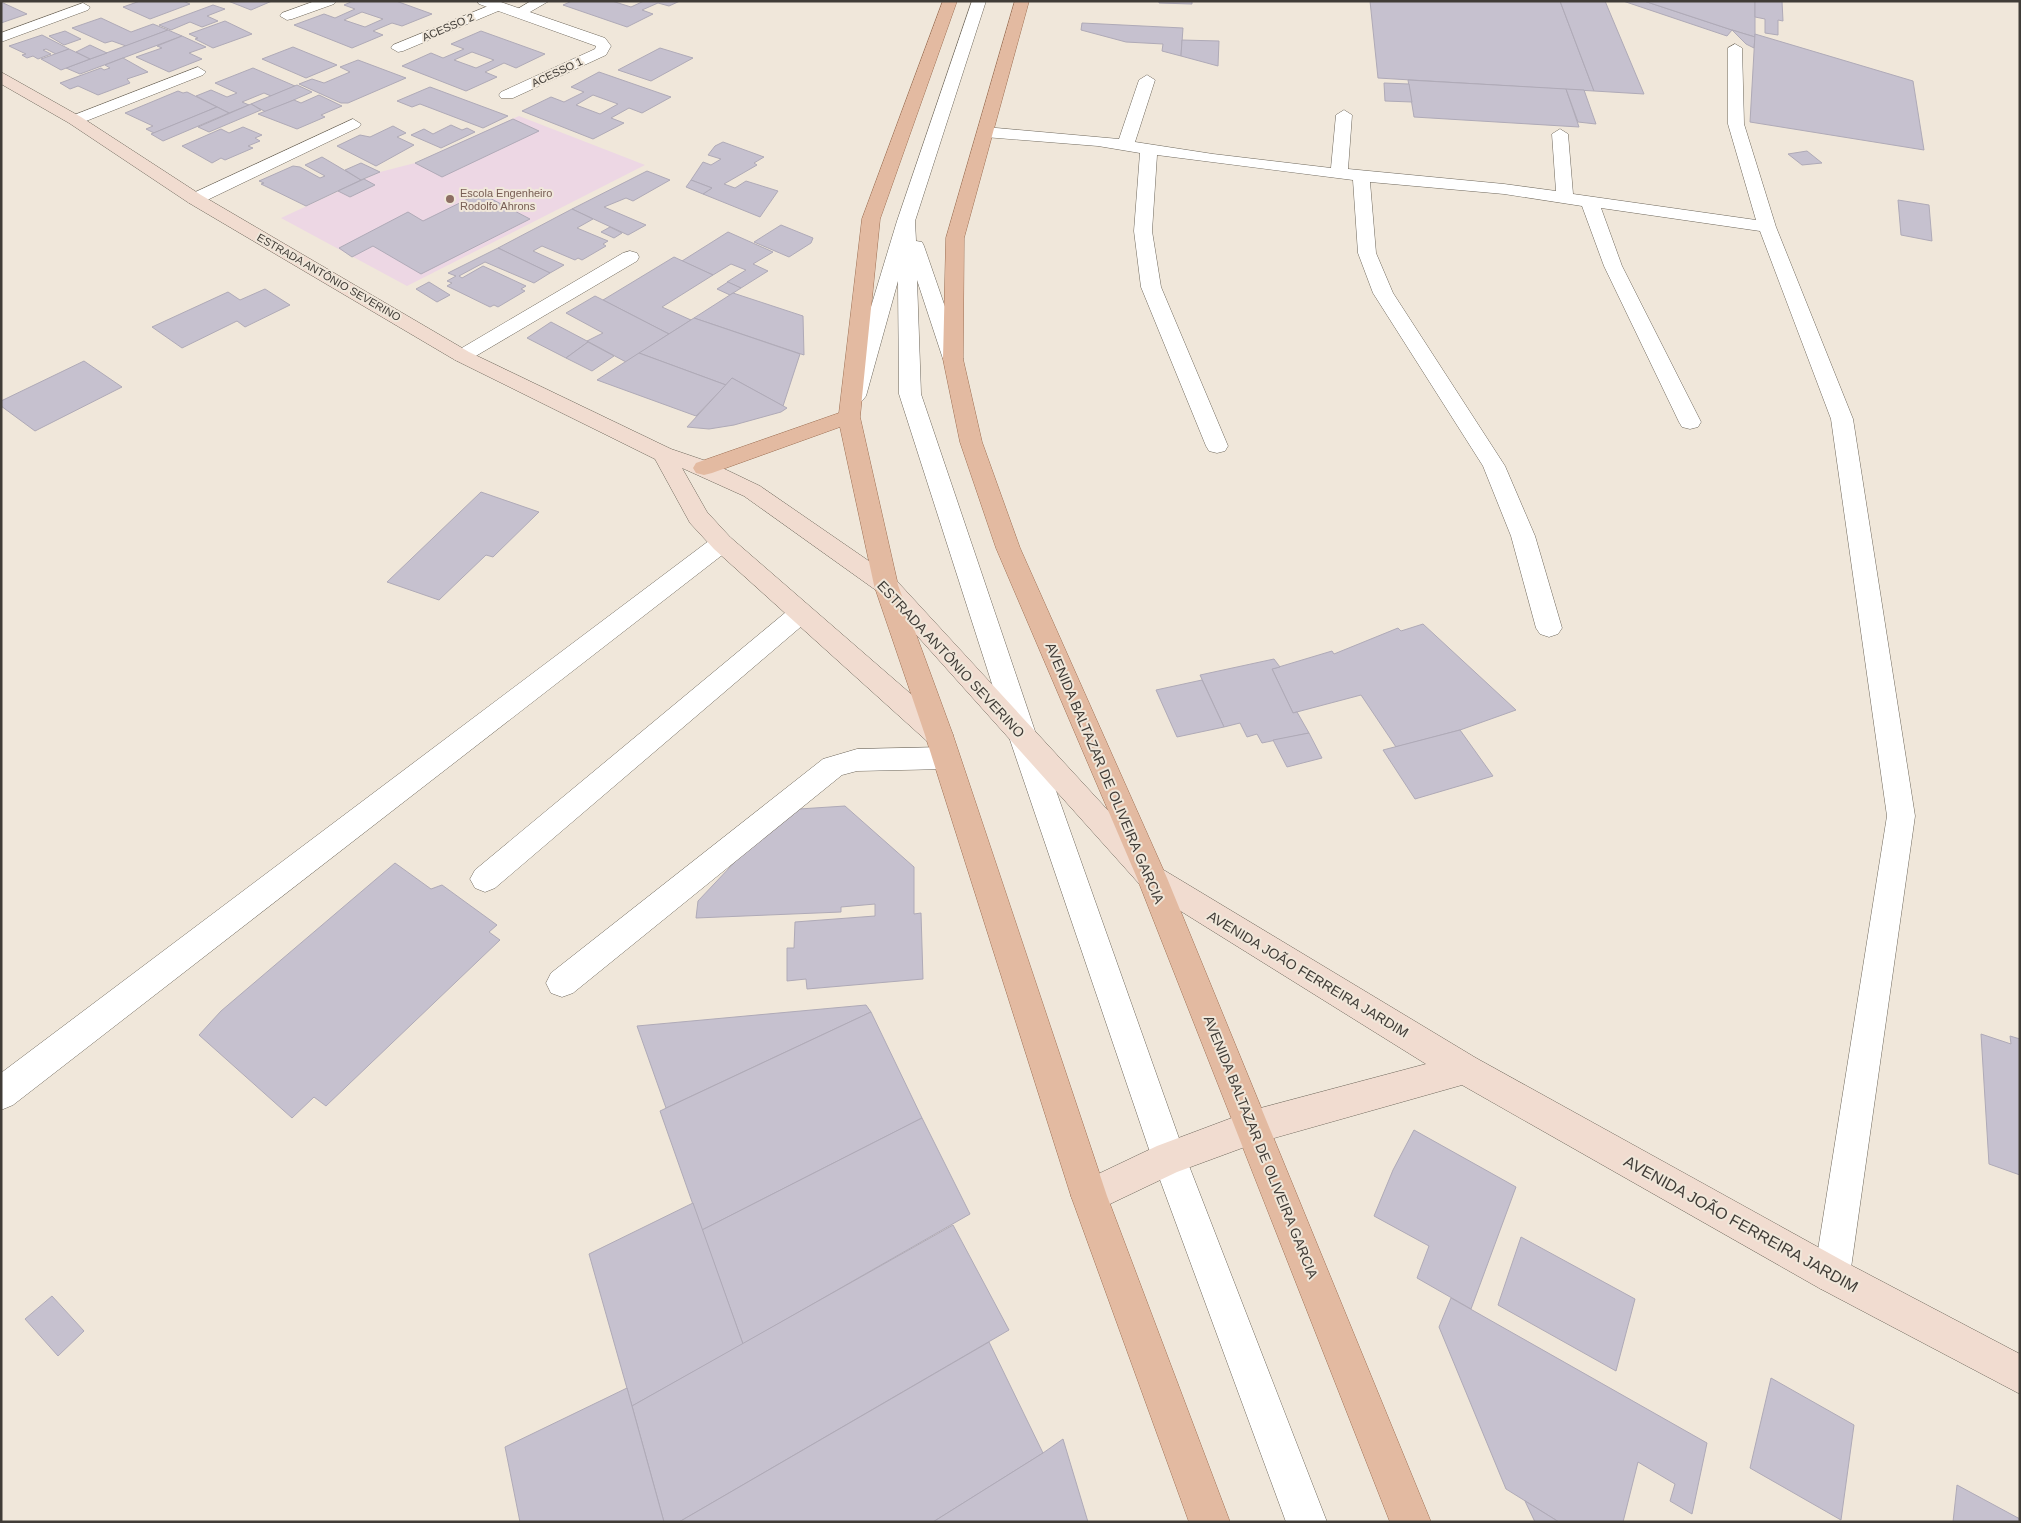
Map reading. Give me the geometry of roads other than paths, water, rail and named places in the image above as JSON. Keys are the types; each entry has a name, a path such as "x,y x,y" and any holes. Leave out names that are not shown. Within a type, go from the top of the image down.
{"main road":[{"path":"950,1 871,219 849,417 886,585 943,746 1089,1196 1210,1522"},
{"name":"AVENIDA BALTAZAR DE OLIVEIRA GARCIA","path":"1022,1 955,238 953,359 971,442 1008,548 1152,878 1411,1522"},
{"name":"ESTRADA ANTÔNIO SEVERINO","path":"1,77 75,120 195,199 462,356 528,390 663,454 704,468 752,491 886,585 1152,878"},
{"path":"704,468 849,417"},
{"path":"663,454 698,517 722,543 801,613 943,746"},
{"name":"AVENIDA JOÃO FERREIRA JARDIM","path":"1152,878 1464,1069 1832,1276 2020,1375"},
{"path":"1089,1196 1169,1158 1253,1127 1464,1069"}],"street":[{"path":"287,16 329,1"},
{"path":"484,1 518,13 542,1"},
{"path":"849,417 906,221 979,1"},
{"name":"ACESSO 2","path":"398,48 498,6"},
{"path":"1,38 83,7"},
{"name":"ACESSO 1","path":"507,95 601,52 604,46 600,41 518,13"},
{"path":"1735,48 1736,124 1767,227 1842,419 1902,816 1832,1276"},
{"path":"75,120 198,72"},
{"path":"1125,146 1147,80"},
{"path":"1339,174 1344,115"},
{"path":"195,199 353,124"},
{"path":"985,132 1125,146 1212,159 1339,174 1504,189 1767,227"},
{"path":"1560,134 1565,198"},
{"path":"1149,149 1143,231 1151,287 1218,446"},
{"path":"1362,176 1367,253 1383,293 1494,466 1522,536 1549,628"},
{"path":"1590,202 1613,266 1690,422"},
{"path":"906,221 953,359"},
{"path":"906,221 910,394 1023,737 1169,1158 1307,1522"},
{"path":"462,356 630,257"},
{"path":"1,1094 722,543"},
{"path":"485,879 801,613"},
{"path":"562,983 833,767 857,760 943,746"}],"place":[{"name":"Escola Engenheiro Rodolfo Ahrons","path":"450,199"}]}
